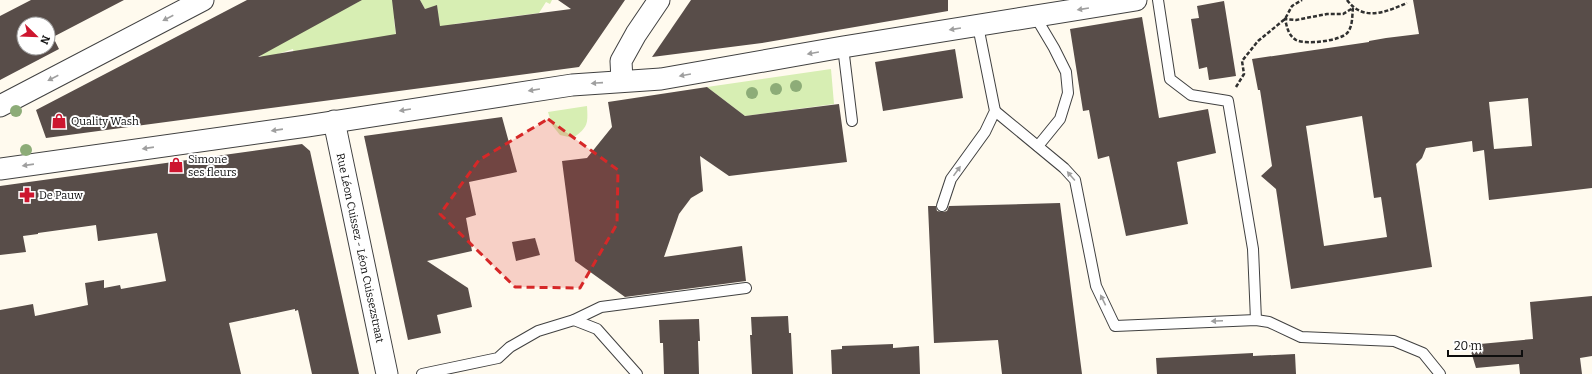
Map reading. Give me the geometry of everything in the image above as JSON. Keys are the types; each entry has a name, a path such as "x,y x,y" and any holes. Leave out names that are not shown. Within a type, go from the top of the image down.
{"street":[{"path":"0,106 203,0"},
{"path":"622,81 621,61 636,34 659,0"},
{"path":"0,169 572,85 661,79 843,47 1136,0"},
{"name":"Rue Léon Cuissez - Léon Cuissezstraat","path":"334,121 387,374"}],"lane":[{"path":"1158,0 1170,79 1191,95 1228,101 1253,249 1256,320"},
{"path":"1035,16 1066,72 1068,93 1060,118 1038,146"},
{"path":"942,206 951,179 985,132 995,111 978,26"},
{"path":"843,47 852,121"},
{"path":"995,111 1064,168 1075,180 1096,286 1115,326 1256,320 1270,322 1301,337 1394,341 1423,353 1440,374"},
{"path":"422,374 498,358 510,347 538,331 574,320 602,307 746,288"},
{"path":"574,320 597,329 637,374"}],"path":[{"path":"1228,101 1244,74 1242,61 1258,41 1284,18 1292,6 1302,0"},
{"path":"1347,0 1353,8 1365,13 1381,14 1406,3"},
{"path":"1284,18 1296,20 1327,14 1343,14 1353,8"},
{"path":"1284,18 1288,31 1292,37 1297,41 1306,43 1343,36 1348,32 1352,23 1353,8"}],"highlighted area":[{"path":"548,119 618,170 617,224 580,288 515,287 440,214 479,160"}],"green space":[{"path":"345,0 349,7 358,2 357,0 395,0 403,16 394,19 398,54 294,54 293,49 263,59 259,52"},
{"path":"420,0 552,0 550,4 546,2 539,13 454,24 456,38 441,40 437,6 425,9"},
{"path":"831,69 834,104 745,116 707,87"},
{"path":"587,106 586,125 582,131 573,138 560,135 552,125 548,112"}],"building":[{"path":"31,0 124,0 56,35 56,16 16,16 16,56 46,56 0,80 0,16"},
{"path":"247,0 362,0 258,57 396,34 392,0 420,0 425,9 437,5 440,26 571,9 558,0 625,0 579,67 46,138 36,110"},
{"path":"691,0 948,0 948,11 762,43 652,57"},
{"path":"1413,0 1592,0 1592,188 1489,200 1484,150 1473,152 1472,141 1426,148 1422,158 1416,164 1432,267 1291,289 1276,189 1261,176 1272,166 1260,90 1258,90 1252,59 1419,34","holes":["1528,98 1532,146 1494,149 1489,102","1362,116 1374,198 1381,197 1387,237 1324,246 1306,126"]},
{"path":"1224,1 1236,76 1209,80 1207,67 1199,69 1191,19 1199,18 1197,6"},
{"path":"1142,17 1159,118 1208,109 1216,153 1177,162 1188,224 1126,236 1109,156 1098,159 1089,110 1083,111 1070,29"},
{"path":"56,43 59,49 56,51"},
{"path":"955,49 963,98 883,111 875,62"},
{"path":"707,87 745,116 839,104 847,162 729,176 700,156 703,191 691,198 679,214 664,257 742,246 746,281 625,297 575,261 562,161 587,158 612,127 608,102"},
{"path":"502,117 517,172 469,182 476,215 466,218 472,251 427,261 468,288 472,307 437,315 441,333 408,340 364,136"},
{"path":"302,144 310,151 359,374 312,374 298,310 295,311 295,309 229,323 241,374 0,374 0,310 33,304 35,316 88,305 85,283 104,280 104,288 120,285 121,289 166,281 157,233 98,241 96,225 38,233 23,236 26,252 0,255 0,186"},
{"path":"1060,203 1082,374 1002,374 998,340 934,343 928,206 936,206 937,211 943,212 947,211 949,206"},
{"path":"535,238 540,255 516,261 512,242"},
{"path":"1592,296 1592,356 1580,358 1582,374 1520,374 1519,364 1476,368 1469,345 1533,339 1530,302"},
{"path":"788,316 789,333 791,333 793,374 752,374 750,335 752,335 751,317"},
{"path":"699,319 699,374 664,374 663,343 660,343 659,320"},
{"path":"893,344 893,348 919,346 920,374 832,374 831,350 842,349 842,346"},
{"path":"1253,353 1253,356 1295,354 1296,374 1157,374 1156,358"}],"place":[{"name":"Quality Wash","path":"59,121"},
{"name":"Simone ses fleurs","path":"176,165"},
{"name":"De Pauw","path":"27,195"}]}
